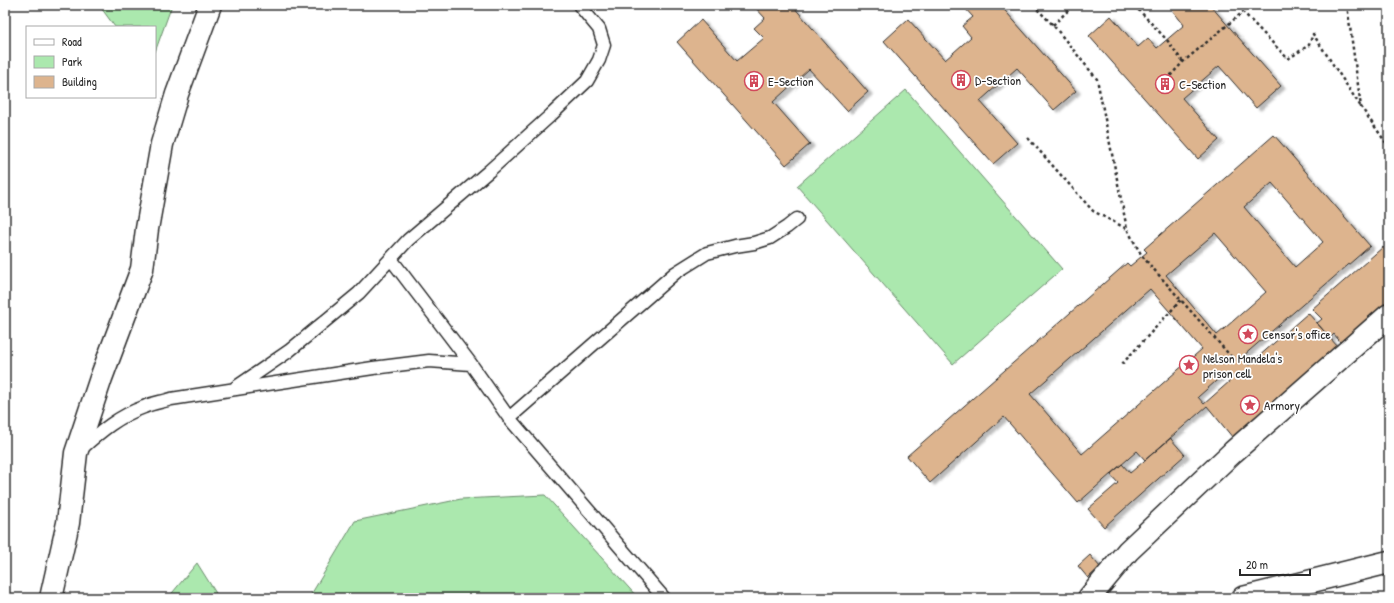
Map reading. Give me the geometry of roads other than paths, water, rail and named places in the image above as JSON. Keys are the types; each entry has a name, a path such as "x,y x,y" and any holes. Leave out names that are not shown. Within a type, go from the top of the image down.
{"street":[{"path":"51,598 68,523 76,453 101,378 142,269 147,229 162,144 177,94 210,5"},
{"path":"1088,598 1128,551 1233,452 1389,316"},
{"path":"1243,598 1389,562"}],"lane":[{"path":"235,388 289,351 358,293 408,240 489,171 587,81 599,60 604,44 598,29 579,5"},
{"path":"509,418 675,273 707,253 770,238 797,219"},
{"path":"391,259 471,364 509,418 664,598"},
{"path":"76,453 102,430 119,418 145,406 171,399 235,388 430,361 471,364"}],"place":[{"name":"D-Section","path":"961,80"},
{"name":"E-Section","path":"754,81"},
{"name":"C-Section","path":"1165,84"},
{"name":"Censor's office","path":"1248,334"},
{"name":"Nelson Mandela's prison cell","path":"1189,365"},
{"name":"Armory","path":"1250,405"}]}
